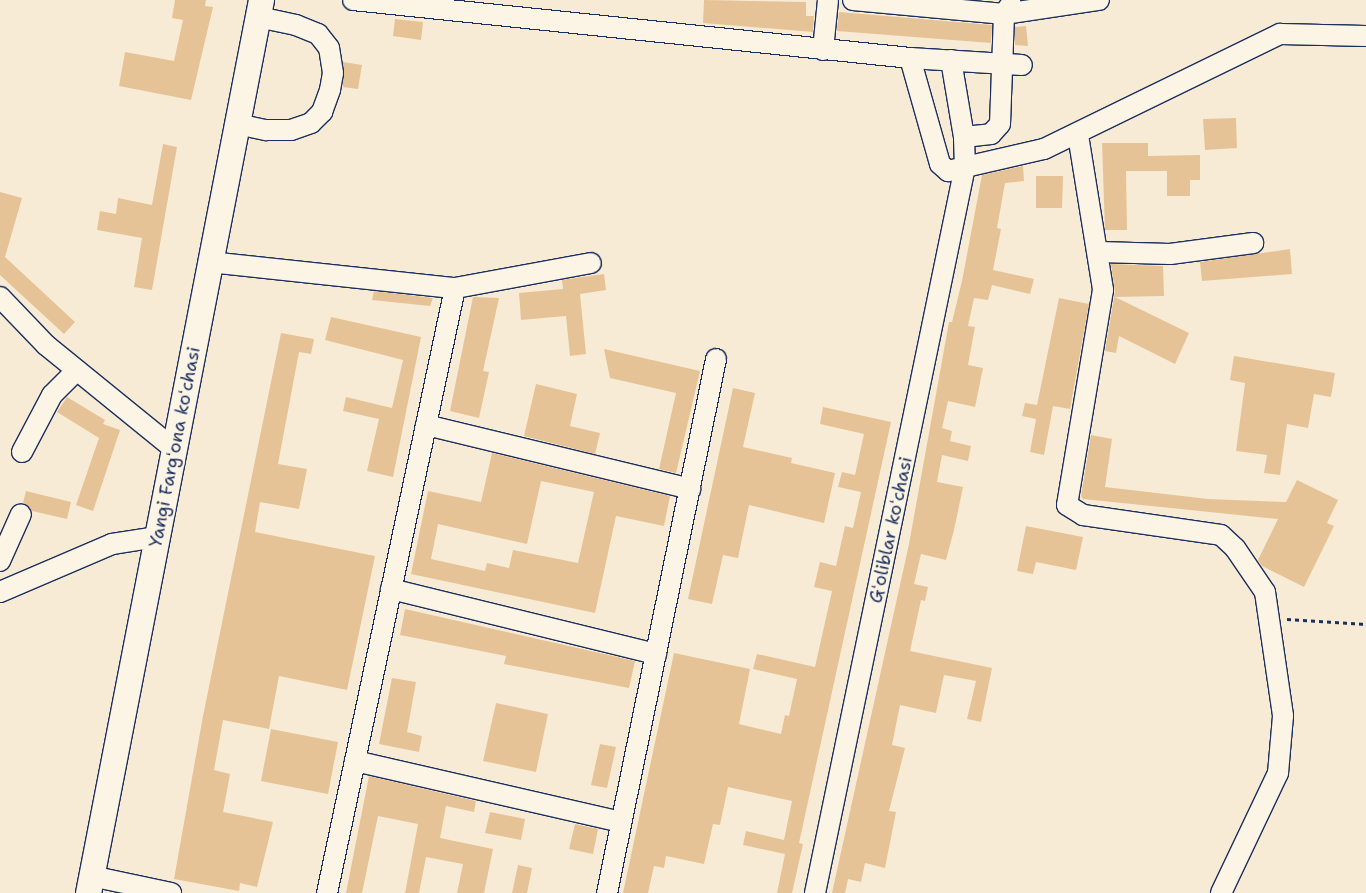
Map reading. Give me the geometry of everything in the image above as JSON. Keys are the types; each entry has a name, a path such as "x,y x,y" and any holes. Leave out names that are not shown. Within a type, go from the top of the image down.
{"main road":[{"name":"Yangi Fargʻona koʻchasi","path":"89,885 260,8"}],"street":[{"path":"353,0 514,8 823,50 910,58 1012,64"},
{"path":"823,50 828,0"},
{"path":"853,0 1009,7 1099,0"},
{"path":"964,137 991,134 1000,124 1012,64 1009,7"},
{"path":"237,124 266,130 291,130 304,126 322,112 330,90 333,73 329,48 318,34 260,8"},
{"path":"910,58 940,164 948,171 1044,149 1078,135 1280,34 1366,36"},
{"name":"Gʻoliblar koʻchasi","path":"815,893 965,167 964,137 951,60"},
{"path":"1078,135 1099,252 1103,290 1067,505 1083,515 1221,535 1234,548 1265,592 1283,716 1278,773 1221,893"},
{"path":"1099,252 1170,254 1253,242"},
{"path":"210,262 455,288 591,263"},
{"path":"327,893 455,288"},
{"path":"0,296 46,345 174,449"},
{"path":"607,893 716,359"},
{"path":"22,452 52,395 77,370"},
{"path":"426,425 690,489"},
{"path":"0,561 22,514"},
{"path":"0,592 112,544 157,537"},
{"path":"391,589 656,654"},
{"path":"355,761 621,822"},
{"path":"89,885 171,893"}],"path":[{"path":"1269,617 1366,624"}],"building":[{"path":"175,0 206,0 205,6 213,7 191,100 119,86 125,52 174,61 183,20 172,18"},
{"path":"704,0 806,2 806,16 814,16 813,32 703,23"},
{"path":"839,12 992,25 991,43 837,31"},
{"path":"395,19 423,22 421,40 393,36"},
{"path":"1026,26 1028,46 1015,45 1015,27"},
{"path":"343,62 362,65 358,89 343,87"},
{"path":"1236,118 1237,148 1205,150 1203,119"},
{"path":"1102,143 1148,143 1148,156 1200,155 1200,180 1190,180 1190,196 1167,196 1167,171 1126,171 1127,230 1105,230"},
{"path":"163,144 177,147 152,290 134,287 142,238 97,230 100,211 116,214 118,198 152,205"},
{"path":"1023,166 1024,181 1005,183 997,228 1001,229 993,270 1034,279 1030,294 992,285 988,300 974,298 968,326 975,327 968,365 983,368 975,407 948,401 942,428 952,431 950,441 971,446 968,461 942,455 937,482 963,487 954,530 946,560 921,554 914,584 928,587 925,601 921,600 910,651 992,668 981,722 967,719 976,681 944,675 936,713 900,705 892,745 905,748 889,811 896,812 885,868 865,863 861,882 848,879 845,893 832,893 909,544 949,322 952,322 962,281 982,175"},
{"path":"1036,176 1063,176 1062,208 1036,208"},
{"path":"0,192 22,198 5,257 75,322 64,334 0,275"},
{"path":"1290,249 1292,274 1202,281 1200,262"},
{"path":"1111,264 1163,266 1164,296 1115,297 1189,333 1175,364 1119,336 1116,353 1105,351 1115,292"},
{"path":"604,274 606,290 580,294 586,354 570,356 566,316 521,320 519,293 563,289 562,280"},
{"path":"374,291 433,298 430,306 372,300"},
{"path":"473,297 499,298 483,371 489,372 479,418 450,411"},
{"path":"1059,298 1089,304 1070,409 1053,406 1044,455 1030,452 1036,419 1022,416 1025,403 1037,405"},
{"path":"331,317 421,337 393,477 367,471 379,419 343,411 346,397 392,408 403,360 325,340"},
{"path":"281,333 314,339 311,354 299,352 278,464 307,469 299,509 260,502 255,532 375,556 347,690 279,676 269,729 223,720 214,770 230,774 223,812 273,822 257,887 240,883 239,891 174,879 203,716"},
{"path":"604,349 700,371 676,473 659,469 676,393 610,378"},
{"path":"1234,356 1335,373 1331,397 1314,394 1308,428 1287,424 1280,475 1264,473 1267,455 1236,451 1245,383 1230,380"},
{"path":"536,384 577,394 570,426 600,433 595,454 524,436"},
{"path":"733,388 755,393 743,447 792,458 791,463 835,473 824,523 749,505 738,558 723,555 712,604 688,599"},
{"path":"67,397 105,420 103,424 120,430 93,511 76,505 99,438 57,412"},
{"path":"823,407 891,422 799,843 803,844 792,893 777,893 785,854 743,845 746,831 784,840 792,801 728,787 720,825 713,824 704,864 666,856 664,868 654,866 648,893 623,893 674,653 750,669 739,724 781,734 785,715 789,716 797,679 753,669 757,654 815,667 832,591 814,587 820,562 836,566 845,526 853,528 861,492 838,487 842,472 855,475 864,434 820,424"},
{"path":"1091,435 1112,439 1105,487 1208,499 1286,502 1297,480 1338,500 1327,523 1334,526 1304,587 1262,566 1258,560 1278,519 1083,499 1081,496"},
{"path":"492,453 670,496 664,526 616,516 595,613 411,574 428,491 481,502","holes":["541,481 594,492 578,563 513,550 509,568 487,563 485,571 431,559 438,524 527,544"]},
{"path":"26,491 71,502 67,519 32,511 23,503"},
{"path":"1026,526 1083,537 1076,570 1036,562 1033,574 1017,571"},
{"path":"405,609 635,661 629,688 504,664 506,656 400,635"},
{"path":"392,678 416,682 407,732 422,736 419,752 379,744"},
{"path":"496,703 548,714 536,772 483,761"},
{"path":"271,729 338,742 328,794 261,781"},
{"path":"600,744 616,747 607,788 591,785"},
{"path":"369,776 476,801 474,812 446,806 440,838 493,849 484,893 457,893 463,864 426,857 419,893 405,893 418,824 378,816 362,893 346,893"},
{"path":"490,812 525,819 521,840 485,833"},
{"path":"575,824 598,829 593,854 569,849"},
{"path":"518,865 532,868 527,893 512,893"}]}
